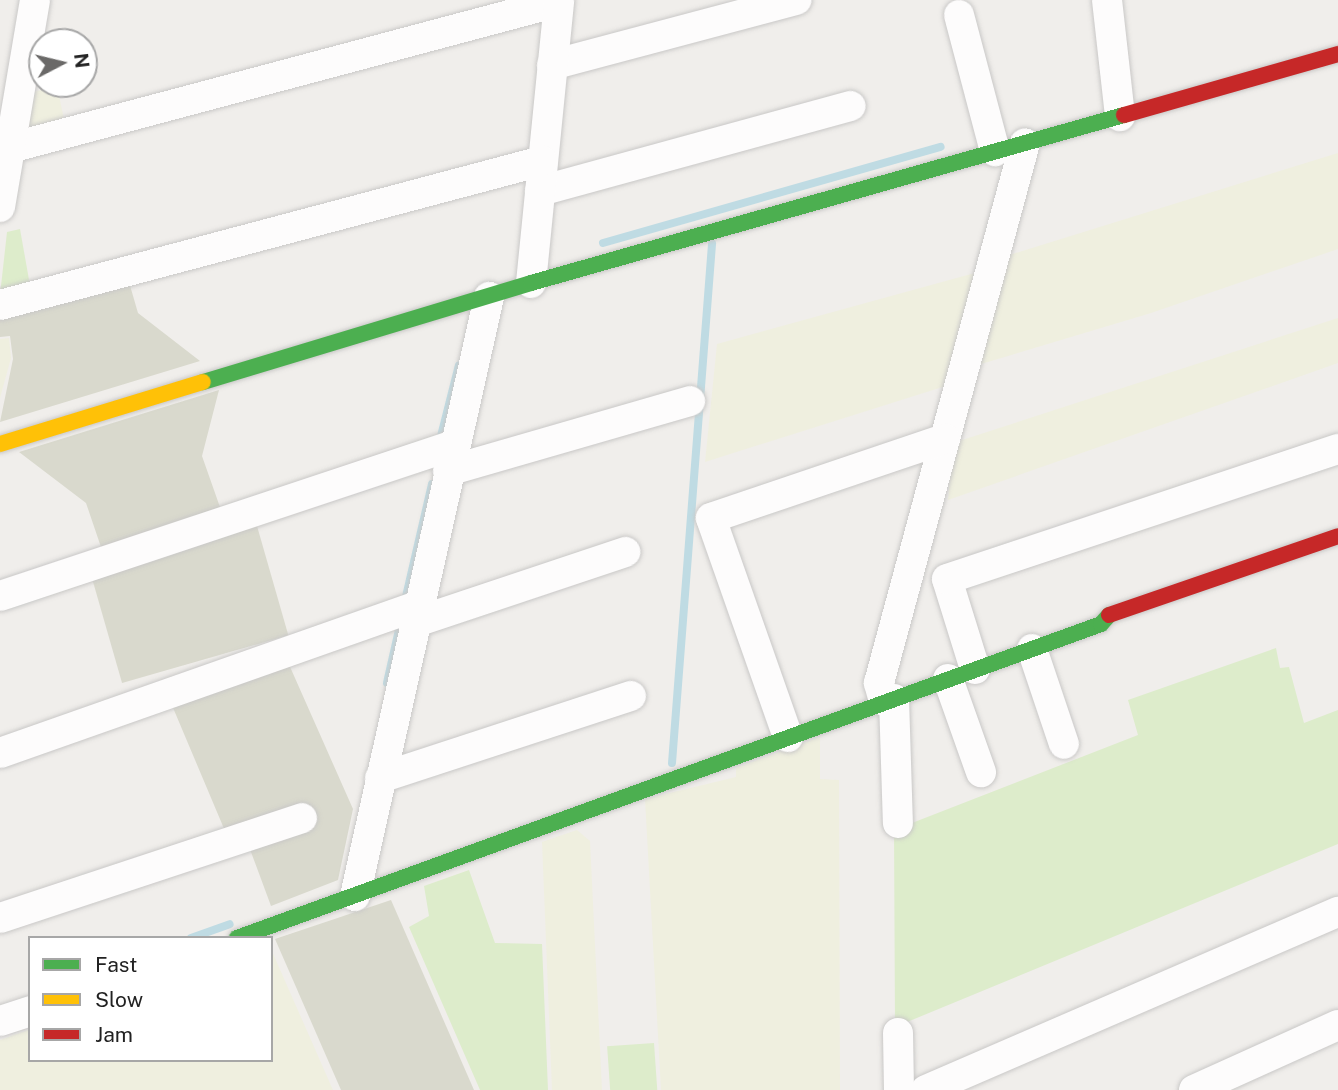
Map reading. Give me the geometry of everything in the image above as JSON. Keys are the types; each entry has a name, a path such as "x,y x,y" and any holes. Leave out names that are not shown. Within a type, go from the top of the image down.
{"street":[{"path":"0,208 35,0"},
{"path":"552,65 797,0"},
{"path":"1107,0 1119,105"},
{"path":"10,148 559,1 532,272"},
{"path":"958,15 991,138"},
{"path":"0,444 489,297 532,272 991,138 1025,143 1119,105 1338,54"},
{"path":"540,191 851,106"},
{"path":"898,823 885,694 945,439 1025,143"},
{"path":"0,304 542,161"},
{"path":"358,885 409,611 445,454 489,297"},
{"path":"0,596 445,454 690,401"},
{"path":"784,724 711,518 945,439"},
{"path":"981,772 966,664 947,579 1315,453 1338,449"},
{"path":"241,936 358,885 784,724 885,694 966,664 1032,649 1101,624 1105,616 1338,536"},
{"path":"0,753 409,611 625,552"},
{"path":"1032,649 1064,744"},
{"path":"380,778 631,695"},
{"path":"0,918 302,818"},
{"path":"926,1090 1338,912"},
{"path":"0,1021 28,1012"},
{"path":"1195,1090 1338,1025"},
{"path":"898,1033 899,1090"}],"shaded area":[{"path":"129,282 138,313 200,361 0,422 13,359 10,336 0,337 0,316"},
{"path":"219,390 202,456 221,510 102,550 86,503 19,452"},
{"path":"255,519 288,635 122,683 89,567"},
{"path":"287,660 353,809 338,880 271,906 241,825 225,831 171,703"},
{"path":"391,900 474,1090 341,1090 275,939"}],"green space":[{"path":"28,98 60,98 65,124 23,129"},
{"path":"1338,153 1338,249 1151,313 971,367 1003,257"},
{"path":"20,229 31,291 0,295 7,232"},
{"path":"982,271 952,384 705,462 717,344"},
{"path":"1338,318 1338,363 948,500 953,443"},
{"path":"9,338 11,358 0,398 0,339"},
{"path":"1276,648 1280,668 1289,667 1304,723 1338,710 1338,844 895,1027 894,830 1138,735 1128,700"},
{"path":"820,737 820,779 839,780 840,1090 661,1090 645,799 736,777 736,768"},
{"path":"577,830 590,841 602,1090 552,1090 542,842"},
{"path":"469,870 495,943 542,944 548,1090 480,1090 409,927 429,916 424,886"},
{"path":"273,954 333,1090 0,1090 0,1040 28,1030 28,1062 273,1062"},
{"path":"654,1043 657,1090 610,1090 607,1046"}],"waterway":[{"path":"603,243 941,147"},
{"path":"672,763 712,244"},
{"path":"439,444 459,365"},
{"path":"405,601 432,484"},
{"path":"387,683 401,621"},
{"path":"197,936 230,924"}],"traffic: fast":[{"path":"203,382 531,283 1124,115"},
{"path":"243,936 1101,624 1109,615"}],"traffic: slow":[{"path":"0,444 203,382"}],"traffic: jam":[{"path":"1124,115 1338,54"},
{"path":"1109,615 1338,536"}]}
